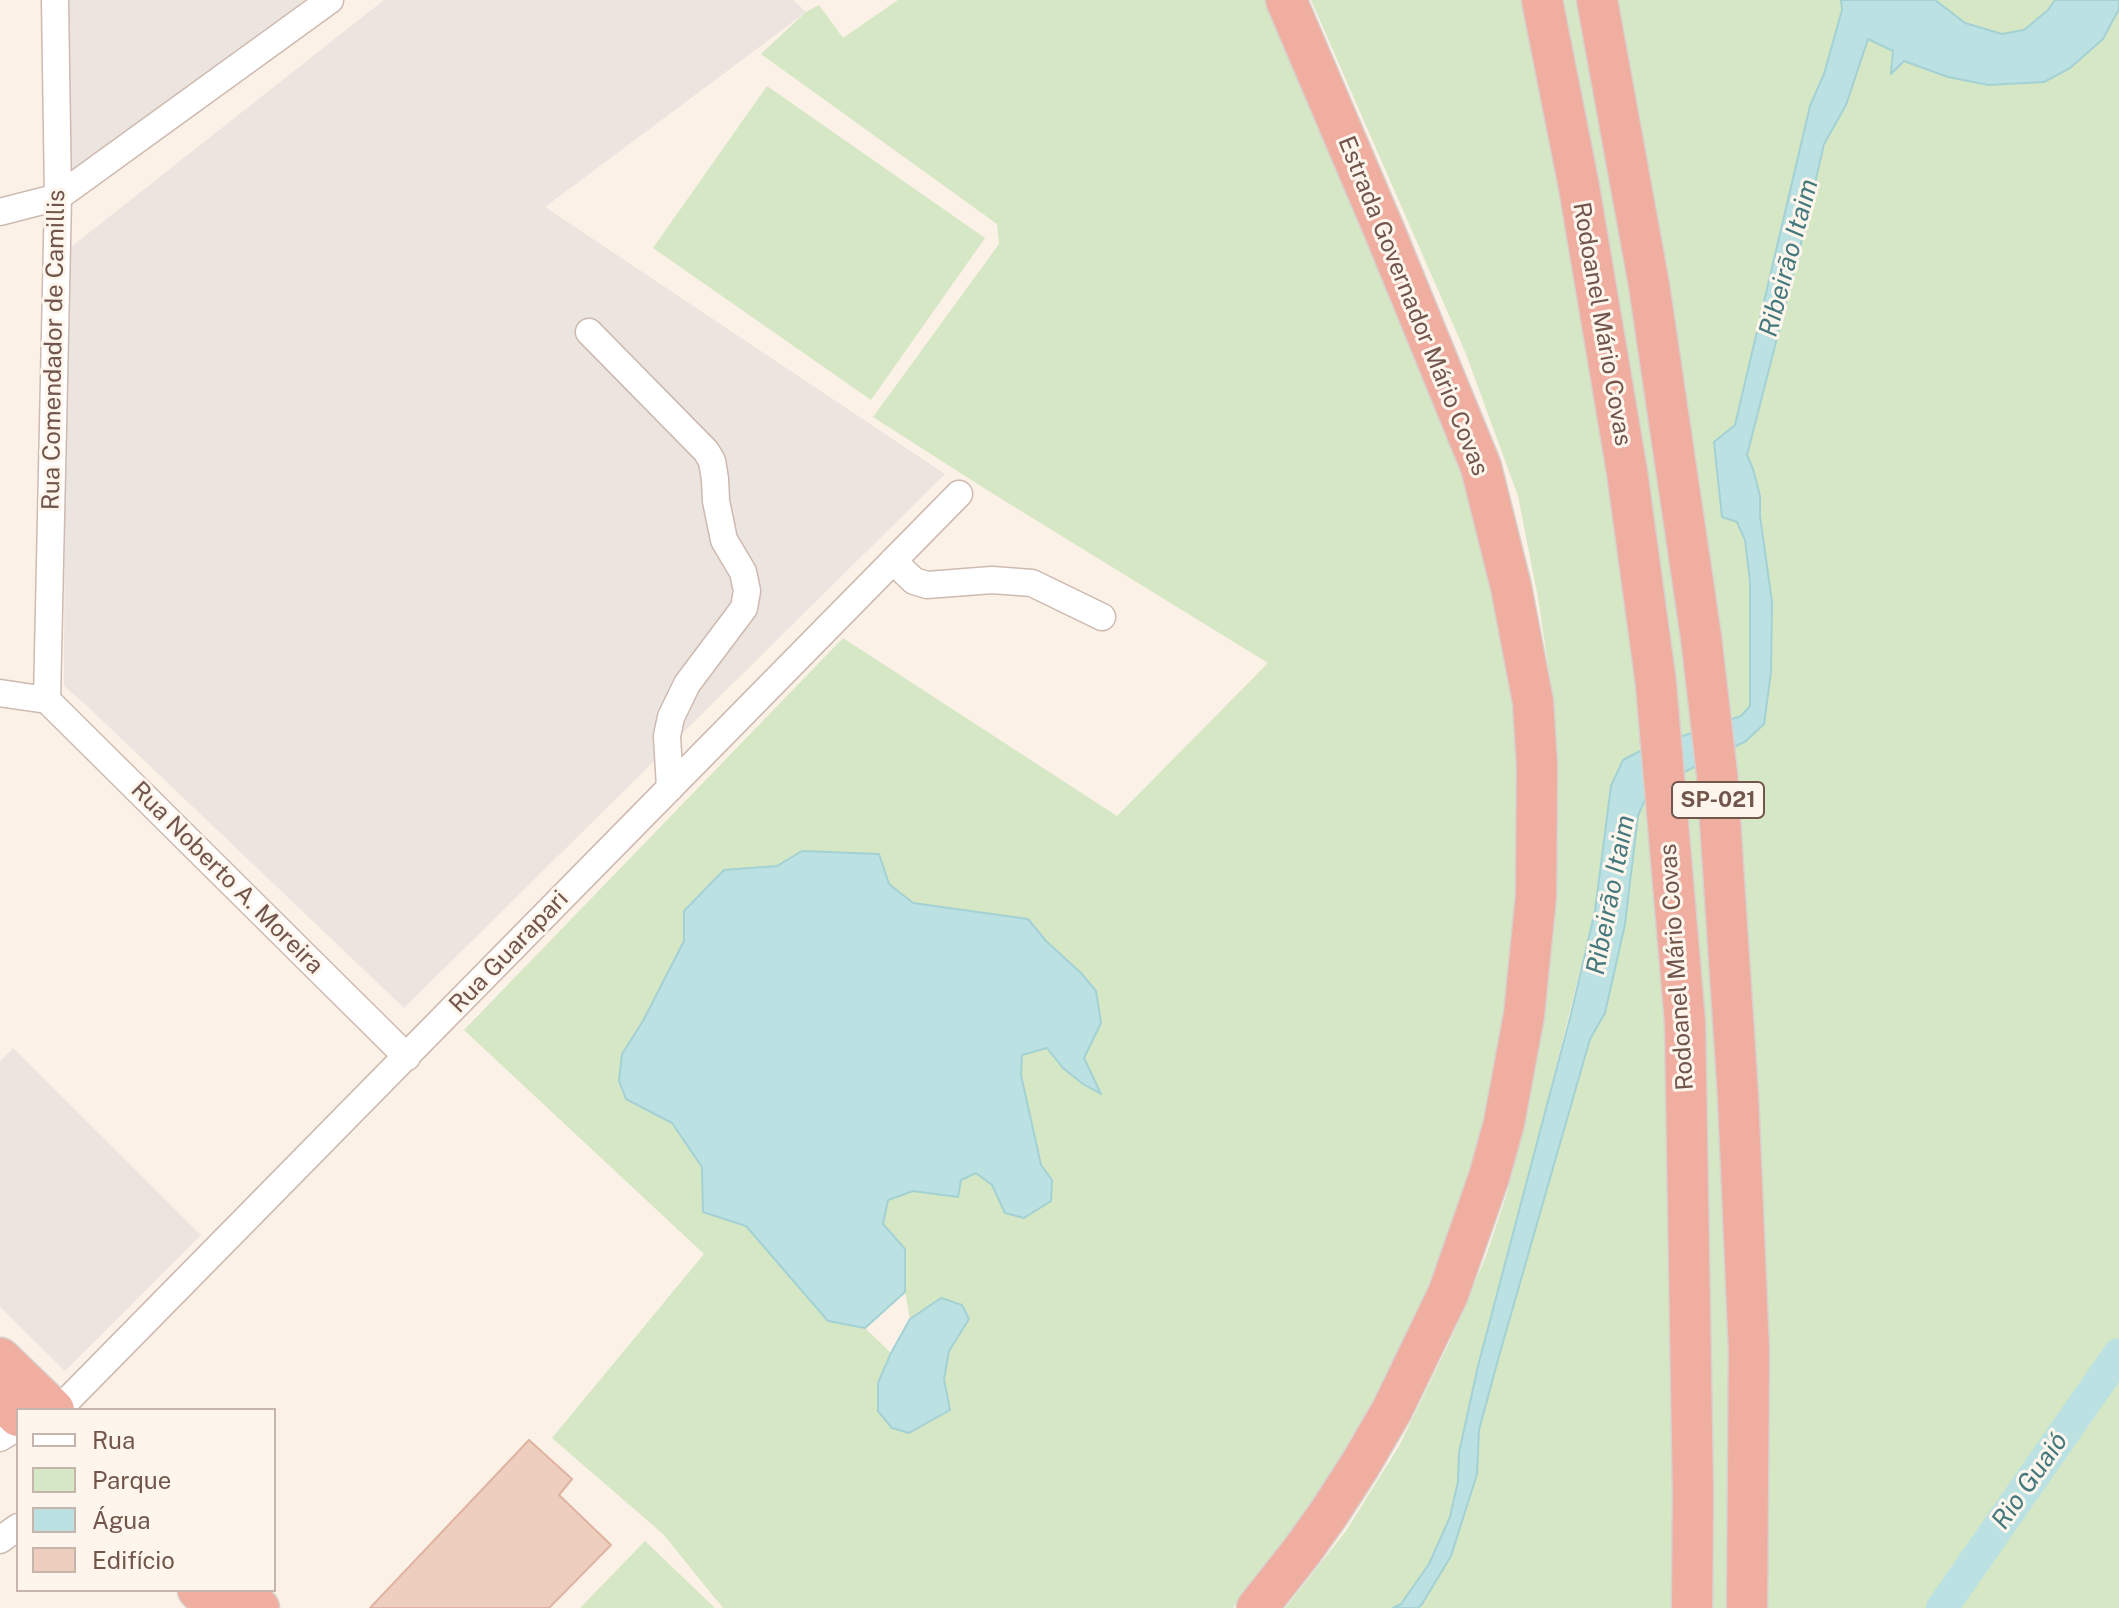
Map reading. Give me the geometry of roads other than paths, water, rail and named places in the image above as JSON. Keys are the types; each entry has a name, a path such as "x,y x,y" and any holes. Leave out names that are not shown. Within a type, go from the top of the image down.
{"highway":[{"name":"Estrada Governador Mário Covas","path":"1257,1608 1302,1551 1360,1465 1392,1410 1448,1294 1489,1177 1515,1070 1531,962 1537,865 1537,765 1533,702 1511,587 1481,467 1286,0"},
{"name":"Rodoanel Mário Covas","path":"1542,0 1579,187 1627,472 1656,684 1685,1022 1692,1608"},
{"name":"Rodoanel Mário Covas","path":"1597,0 1649,285 1701,637 1717,774 1738,1096 1749,1351 1747,1608"},
{"path":"0,1358 54,1408"},
{"path":"0,1398 16,1414"},
{"path":"200,1592 217,1608"},
{"path":"242,1592 259,1608"}],"street":[{"name":"Rua Comendador de Camillis","path":"47,700 58,197 55,0"},
{"path":"0,212 58,197 330,0"},
{"path":"589,332 706,451 712,461 724,540 743,572 747,591 744,608 687,684 671,717 667,736 670,788"},
{"name":"Rua Guarapari","path":"58,1408 959,494"},
{"path":"893,561 914,581 927,585 992,580 1032,583 1102,617"},
{"path":"0,693 47,700"},
{"name":"Rua Noberto A. Moreira","path":"47,700 407,1057"}],"water":[{"name":"Ribeirão Itaim","path":"1841,0 1935,0 1965,23 2002,34 2024,30 2055,0 2119,0 2119,9 2103,39 2070,68 2044,82 1988,85 1948,77 1904,61 1891,74 1893,51 1868,39 1846,105 1824,144 1747,455 1760,496 1772,602 1771,672 1764,724 1746,741 1649,790 1638,816 1625,924 1605,1013 1590,1039 1499,1356 1479,1430 1477,1474 1451,1556 1422,1604 1418,1608 1393,1608 1401,1604 1429,1564 1450,1517 1458,1481 1459,1453 1478,1366 1571,1014 1595,911 1611,786 1623,760 1642,750 1741,716 1750,706 1750,581 1745,540 1737,522 1722,517 1714,442 1735,425 1810,106 1824,74 1842,10"},
{"path":"802,851 879,854 889,884 913,903 1028,919 1096,991 1101,1023 1084,1058 1101,1094 1063,1068 1047,1048 1022,1055 1021,1075 1041,1165 1052,1180 1051,1201 1024,1218 1005,1213 992,1185 976,1173 961,1180 958,1197 913,1191 888,1200 883,1224 905,1249 905,1292 865,1328 828,1321 746,1226 703,1212 702,1167 672,1123 626,1099 619,1081 622,1054 643,1021 684,941 684,911 724,870 777,866"},
{"path":"941,1298 962,1305 969,1319 949,1351 944,1379 950,1410 909,1433 892,1428 878,1411 878,1383 910,1319"}],"waterway":[{"name":"Rio Guaió","path":"1942,1608 2119,1354"}]}
